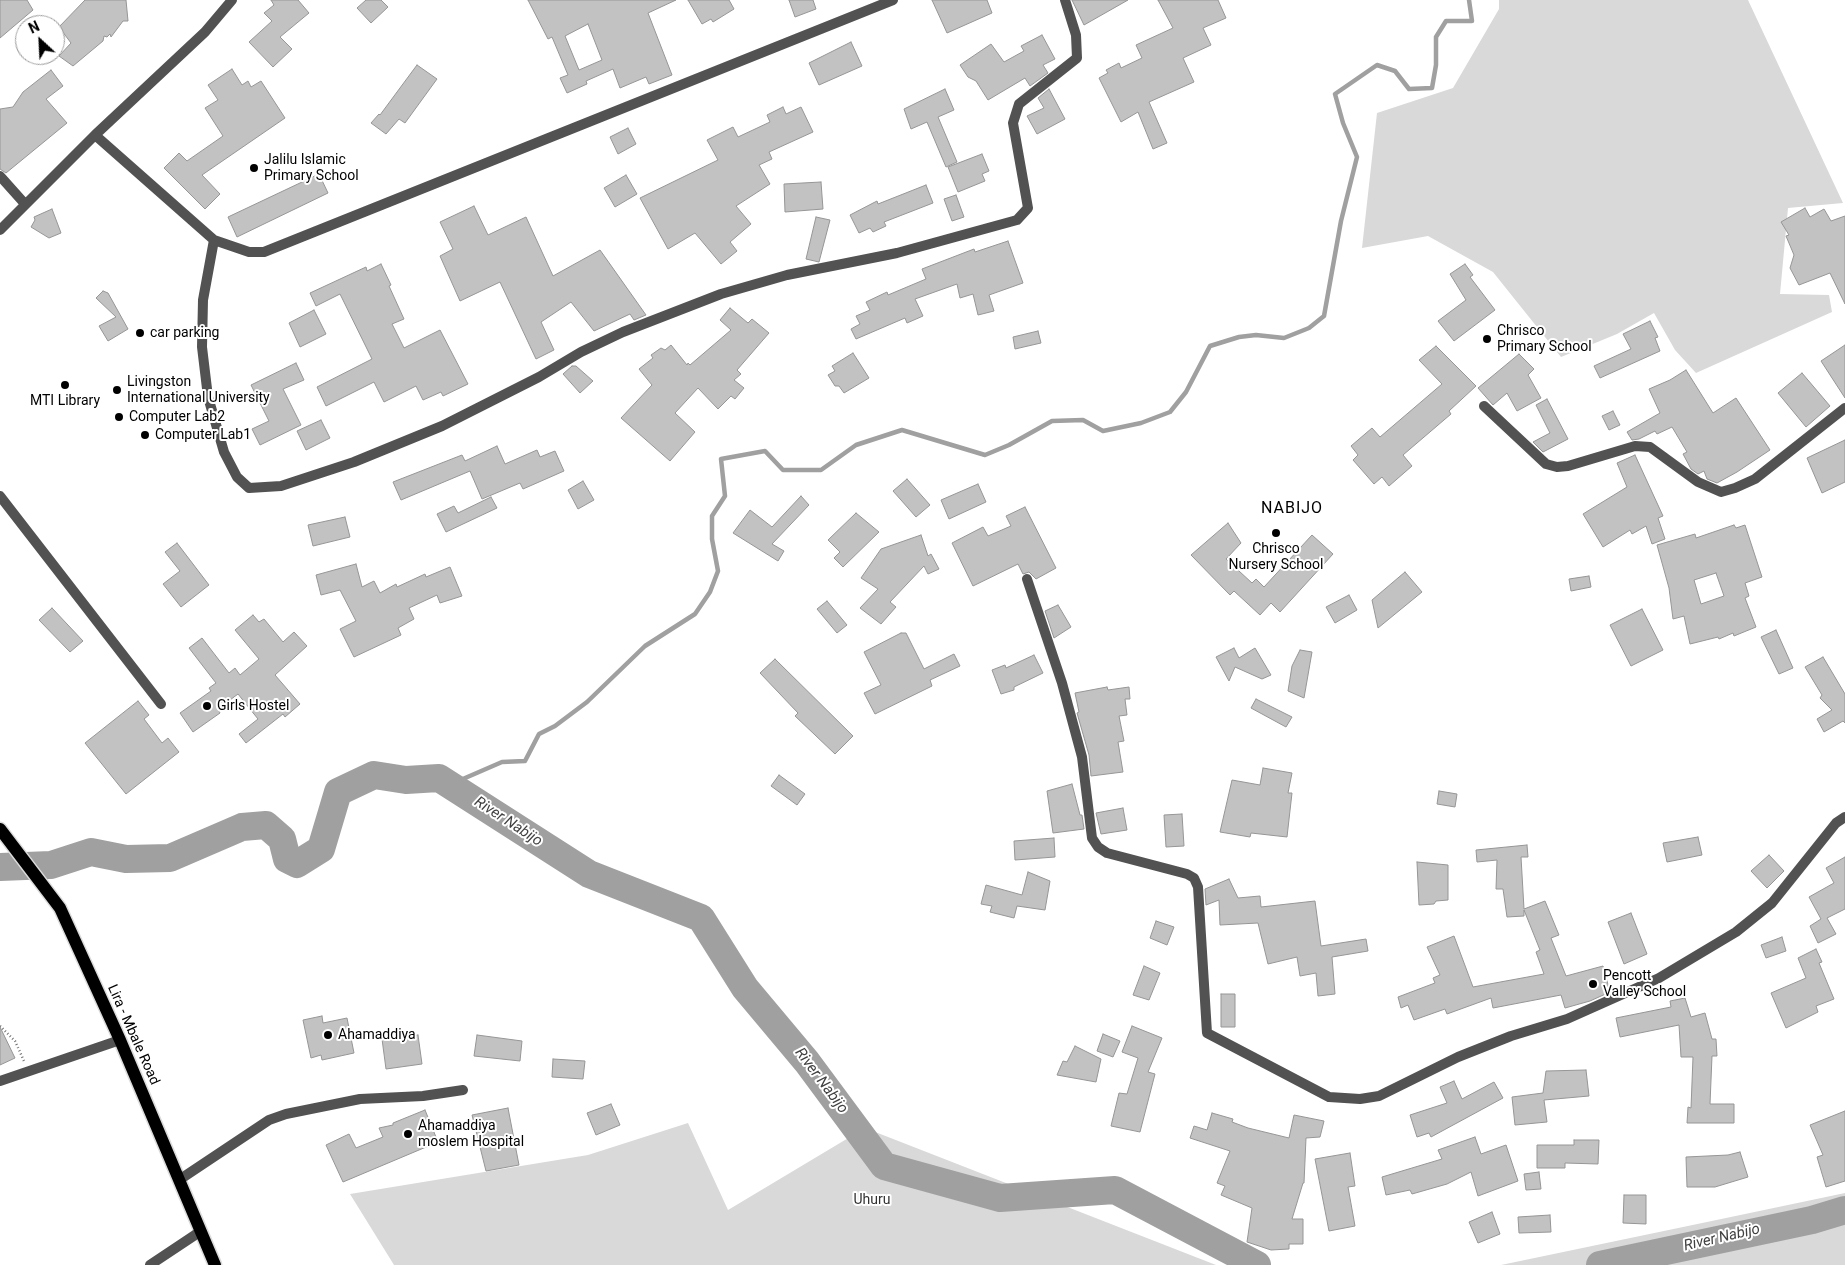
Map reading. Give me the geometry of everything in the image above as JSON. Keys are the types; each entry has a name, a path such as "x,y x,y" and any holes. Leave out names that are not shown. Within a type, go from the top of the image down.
{"main road":[{"name":"Lira - Mbale Road","path":"0,829 60,908 120,1040 215,1265"}],"street":[{"path":"0,230 95,135 205,32 232,0"},
{"path":"95,135 214,240 249,252 264,252 893,0"},
{"path":"214,240 203,300 202,347 208,397 224,452 237,477 248,488 281,486 354,462 442,426 539,377 598,344 721,294 788,275 897,253 1017,220 1028,208 1013,123 1019,104 1077,58 1076,35 1065,0"},
{"path":"0,176 25,204"},
{"path":"1484,406 1546,464 1557,467 1568,466 1635,446 1650,447 1698,482 1721,492 1736,488 1755,478 1845,408"},
{"path":"0,496 161,704"},
{"path":"1027,579 1062,684 1082,756 1092,838 1098,847 1107,854 1187,874 1194,878 1198,887 1207,1033 1329,1097 1360,1099 1379,1096 1458,1057 1511,1036 1567,1018 1659,978 1736,932 1772,903 1836,823 1845,817"},
{"path":"0,1081 120,1040"},
{"path":"179,1180 269,1120 286,1114 360,1099 423,1096 462,1090"},
{"path":"150,1265 200,1231"}],"path":[{"path":"0,1026 15,1041 28,1071"}],"green space":[{"path":"1499,0 1748,0 1843,203 1788,208 1780,294 1829,295 1832,312 1696,373 1675,350 1654,313 1617,334 1561,357 1493,272 1428,236 1362,248 1377,113 1453,88 1499,9"},
{"name":"Uhuru","path":"688,1123 728,1210 865,1128 1216,1265 394,1265 350,1194 588,1155"},
{"path":"1845,1193 1845,1265 1501,1265 1707,1222"}],"building":[{"path":"0,0 27,0 33,10 27,15 15,15 15,25 0,38"},
{"path":"85,0 126,0 128,21 123,21 111,37 110,34 107,37 104,36 103,41 73,66 65,60 65,50 71,43 65,35 65,21"},
{"path":"271,0 298,0 309,13 280,37 292,49 273,67 249,42 272,21 264,13 274,5"},
{"path":"366,0 381,0 388,7 371,23 357,8"},
{"path":"528,0 676,0 648,13 672,75 649,84 646,77 620,88 613,69 586,81 587,84 567,93 560,78 568,75 552,37 548,39","holes":["588,24 602,60 579,70 565,36"]},
{"path":"688,0 729,0 734,9 713,22 711,19 702,24"},
{"path":"789,0 813,0 816,9 795,17"},
{"path":"932,0 987,0 992,13 947,33"},
{"path":"1072,0 1128,0 1084,25"},
{"path":"1158,0 1218,0 1226,18 1203,28 1211,45 1183,58 1194,82 1149,102 1167,143 1153,149 1138,112 1121,122 1099,78 1108,73 1106,70 1119,63 1121,68 1142,58 1136,45 1173,28"},
{"path":"1042,35 1055,59 1043,65 1048,73 1030,86 1025,78 988,100 976,81 968,77 960,65 991,44 1004,62 1024,51 1021,46"},
{"path":"851,42 862,66 819,85 809,63"},
{"path":"417,65 437,79 405,123 399,119 386,134 371,123 380,115"},
{"path":"232,69 242,85 248,81 251,87 261,81 285,118 202,175 220,194 205,209 164,168 179,153 187,161 223,136 205,108 218,100 208,85"},
{"path":"51,70 63,86 46,99 67,123 6,173 0,169 0,109 13,107 23,92"},
{"path":"945,89 954,110 938,117 957,162 946,167 927,122 911,129 904,109"},
{"path":"1049,89 1065,119 1037,134 1027,116 1044,108 1038,98"},
{"path":"783,107 786,114 801,107 813,132 769,152 772,159 759,165 770,184 736,206 751,224 730,242 737,251 721,264 695,233 668,249 640,198 718,160 707,140 733,127 738,137 770,122 767,115"},
{"path":"628,128 636,144 618,154 610,137"},
{"path":"982,154 989,171 982,174 985,181 958,192 948,167"},
{"path":"319,174 328,193 237,237 228,217"},
{"path":"626,175 637,194 615,207 604,188"},
{"path":"821,182 823,209 785,212 784,184"},
{"path":"926,185 933,203 884,222 886,226 873,232 870,228 859,233 850,215 877,201 878,204"},
{"path":"956,195 964,217 952,221 944,199"},
{"path":"474,206 488,235 526,217 553,276 600,250 646,315 634,320 630,314 594,331 571,302 541,322 554,350 536,359 500,282 460,301 440,256 453,249 440,222"},
{"path":"1805,208 1810,217 1824,209 1831,221 1845,216 1845,304 1830,273 1799,285 1790,268 1794,255 1786,236 1789,235 1781,222"},
{"path":"52,209 61,233 49,238 31,227 35,220 34,217"},
{"path":"816,217 830,220 819,262 806,259"},
{"path":"1008,241 1023,283 989,295 994,311 978,315 973,294 960,298 957,284 915,299 923,316 907,323 905,318 856,339 851,329 860,324 856,316 870,310 866,302 887,292 888,295 926,279 922,269 974,249 975,252"},
{"path":"381,264 404,319 392,324 404,348 440,330 468,384 443,396 441,392 423,400 416,386 384,402 374,382 326,406 317,387 372,359 340,294 316,306 310,293 366,267 367,271"},
{"path":"1465,264 1473,275 1470,277 1495,310 1454,341 1438,321 1466,300 1450,274"},
{"path":"103,291 108,293 128,329 108,341 99,326 116,317 96,298"},
{"path":"730,308 748,323 752,319 769,333 737,370 741,374 734,380 744,388 735,399 731,396 718,409 698,388 675,413 695,432 670,461 621,418 652,385 639,369 653,358 651,355 661,348 665,350 671,345 687,365 688,363 690,365 731,330 720,320"},
{"path":"314,310 326,334 300,347 289,323"},
{"path":"1650,321 1658,337 1655,338 1660,351 1600,378 1594,366 1631,349 1623,334"},
{"path":"1038,331 1041,343 1015,349 1013,337"},
{"path":"1845,345 1845,398 1821,361"},
{"path":"1436,346 1476,386 1449,411 1451,414 1403,455 1412,466 1389,486 1382,477 1374,484 1353,460 1358,455 1351,446 1372,428 1380,437 1442,384 1419,360"},
{"path":"853,353 869,378 844,393 839,386 835,386 828,375 835,371 832,366"},
{"path":"1519,354 1534,369 1528,375 1541,398 1517,411 1507,393 1493,405 1478,388"},
{"path":"296,363 304,380 283,389 301,425 260,445 252,429 269,421 251,385"},
{"path":"572,366 576,366 593,381 580,393 563,374"},
{"path":"1686,370 1713,413 1736,398 1770,450 1717,483 1707,479 1704,471 1698,474 1691,469 1683,454 1687,452 1672,427 1657,434 1655,431 1639,439 1632,440 1627,432 1660,413 1649,389 1670,380"},
{"path":"1802,373 1830,406 1806,427 1778,393"},
{"path":"1547,399 1568,439 1543,452 1533,442 1550,433 1536,405"},
{"path":"1613,411 1620,425 1609,430 1602,416"},
{"path":"321,420 330,438 306,450 297,431"},
{"path":"1845,440 1845,482 1822,493 1807,458"},
{"path":"497,446 505,464 537,450 540,457 555,451 564,471 523,489 520,483 482,499 470,471 401,500 393,482 462,455 465,461"},
{"path":"1635,455 1663,516 1658,518 1665,539 1652,544 1646,526 1632,534 1630,530 1603,547 1583,514 1627,487 1617,463"},
{"path":"907,479 930,505 916,517 893,491"},
{"path":"583,481 594,500 578,509 568,490"},
{"path":"978,484 986,502 949,519 941,500"},
{"path":"801,496 809,505 772,544 784,551 778,561 733,533 750,510 772,527"},
{"path":"491,497 497,508 446,532 437,514 454,506 458,513"},
{"path":"1025,507 1056,568 1036,579 1029,572 1023,574 1018,564 973,586 952,543 983,527 988,536 1011,526 1006,516"},
{"path":"856,513 879,532 843,567 834,558 840,552 828,540"},
{"path":"345,517 350,537 313,546 308,525"},
{"path":"1228,523 1241,543 1226,559 1252,583 1256,579 1264,587 1312,535 1333,554 1280,612 1271,603 1260,615 1234,591 1230,595 1191,555"},
{"path":"1734,525 1736,528 1745,525 1762,577 1745,583 1749,596 1745,598 1756,627 1734,636 1733,633 1719,639 1718,637 1690,644 1684,616 1673,619 1669,588 1657,545 1695,534 1696,538","holes":["1716,573 1724,596 1701,604 1694,580"]},
{"path":"921,535 928,556 931,554 939,569 928,574 924,566 890,602 896,607 881,624 860,608 878,589 861,578 881,549"},
{"path":"177,543 209,585 181,607 163,584 180,571 165,552"},
{"path":"356,564 362,587 374,581 380,593 396,584 397,587 425,574 426,577 450,567 462,596 440,603 437,595 409,608 414,619 398,628 401,635 354,657 340,629 356,621 340,590 321,595 316,575"},
{"path":"1405,572 1422,592 1378,628 1372,600"},
{"path":"1589,576 1591,587 1571,591 1569,579"},
{"path":"1349,595 1357,610 1335,623 1326,607"},
{"path":"827,601 847,625 837,633 817,609"},
{"path":"1058,605 1071,627 1054,638 1045,611"},
{"path":"52,608 83,641 70,652 39,620"},
{"path":"1642,609 1663,650 1631,666 1610,625"},
{"path":"253,615 259,622 264,619 283,642 294,632 307,646 275,675 300,704 285,717 283,714 246,743 239,734 258,719 238,694 218,709 220,713 193,732 180,713 211,691 209,688 216,683 189,648 202,638 229,673 235,668 240,675 259,659 235,630"},
{"path":"1776,630 1793,668 1779,674 1761,637"},
{"path":"901,633 906,633 924,669 954,654 960,666 930,680 932,686 875,714 864,693 881,685 864,652"},
{"path":"1234,648 1239,658 1255,648 1271,675 1262,679 1235,667 1229,681 1216,657"},
{"path":"1300,650 1312,652 1304,698 1288,691 1292,666"},
{"path":"1034,655 1043,673 1014,687 1014,690 1001,694 992,670 1005,665 1006,668"},
{"path":"1823,657 1845,694 1845,723 1843,721 1824,732 1817,719 1832,710 1820,698 1822,695 1805,667"},
{"path":"775,659 853,736 835,754 795,716 798,713 760,673"},
{"path":"1107,687 1108,690 1129,687 1130,699 1125,699 1127,715 1119,716 1124,741 1118,742 1123,772 1091,776 1089,755 1077,713 1079,712 1075,693"},
{"path":"1256,699 1292,717 1286,727 1251,708"},
{"path":"138,701 149,715 144,719 162,743 168,738 179,752 126,794 85,743"},
{"path":"1263,768 1292,773 1288,793 1292,793 1287,837 1251,833 1250,837 1220,832 1232,780 1260,785"},
{"path":"779,775 805,794 797,805 771,786"},
{"path":"1072,784 1080,815 1082,815 1084,829 1053,833 1047,791"},
{"path":"1439,791 1457,794 1455,807 1437,804"},
{"path":"1123,808 1127,830 1101,834 1096,813"},
{"path":"1182,814 1184,846 1166,847 1164,815"},
{"path":"1698,837 1702,855 1667,862 1663,843"},
{"path":"1054,838 1055,857 1015,860 1014,841"},
{"path":"1527,845 1528,857 1521,857 1524,909 1545,901 1559,935 1551,938 1566,976 1603,966 1610,992 1590,1001 1565,1008 1561,995 1493,1008 1491,998 1447,1014 1445,1009 1414,1020 1408,1005 1401,1008 1398,997 1435,983 1433,978 1440,975 1427,947 1454,936 1473,987 1544,974 1536,952 1540,950 1524,910 1524,916 1507,917 1503,889 1496,889 1497,860 1477,862 1476,850"},
{"path":"1769,855 1784,871 1767,888 1751,871"},
{"path":"1845,857 1845,909 1827,918 1836,934 1818,943 1810,926 1821,919 1809,897 1834,883 1826,868"},
{"path":"1417,862 1448,865 1448,900 1436,901 1434,904 1419,905"},
{"path":"1028,872 1050,881 1045,910 1017,906 1014,918 990,912 992,906 981,904 986,885 1022,895"},
{"path":"1229,879 1238,898 1260,896 1261,907 1315,901 1321,946 1366,939 1368,951 1332,957 1335,994 1318,996 1316,973 1300,976 1297,957 1268,964 1258,923 1220,925 1219,900 1206,905 1205,889"},
{"path":"1631,913 1647,954 1624,964 1608,922"},
{"path":"1156,921 1174,927 1167,945 1150,938"},
{"path":"1782,937 1786,951 1766,958 1761,945"},
{"path":"1816,949 1822,962 1819,963 1834,999 1816,1006 1818,1012 1786,1028 1771,993 1806,978 1798,958"},
{"path":"1144,966 1160,973 1149,1000 1133,995"},
{"path":"1221,994 1235,994 1235,1027 1221,1027"},
{"path":"1685,998 1691,1017 1705,1013 1712,1039 1716,1039 1717,1056 1712,1056 1710,1104 1734,1104 1734,1123 1687,1123 1688,1107 1691,1108 1693,1057 1681,1057 1679,1025 1620,1037 1616,1018 1671,1007 1670,1001"},
{"name":"Ahamaddiya","path":"322,1016 323,1023 347,1018 354,1053 322,1060 321,1055 311,1058 303,1020"},
{"path":"1132,1026 1162,1038 1148,1072 1155,1074 1140,1132 1111,1126 1119,1093 1127,1094 1138,1058 1122,1052"},
{"path":"0,1027 15,1058 0,1065"},
{"path":"1103,1034 1120,1041 1113,1057 1097,1051"},
{"path":"418,1035 422,1064 386,1069 382,1039"},
{"path":"477,1035 522,1041 520,1061 474,1056"},
{"path":"1075,1046 1101,1059 1096,1082 1057,1075 1063,1061 1067,1062"},
{"path":"553,1059 585,1061 583,1079 552,1077"},
{"path":"1586,1070 1589,1096 1544,1100 1547,1122 1515,1125 1512,1097 1543,1093 1546,1071"},
{"path":"1454,1081 1462,1099 1494,1082 1503,1098 1431,1137 1429,1133 1417,1137 1410,1115 1447,1103 1440,1087"},
{"path":"611,1104 620,1125 596,1135 587,1113"},
{"path":"508,1108 519,1165 486,1171 472,1115"},
{"path":"425,1110 438,1142 343,1182 326,1145 349,1134 356,1148 383,1137 379,1128 393,1125 393,1123"},
{"path":"1845,1111 1845,1181 1826,1187 1817,1157 1823,1155 1810,1125"},
{"path":"1212,1113 1233,1119 1232,1122 1248,1128 1289,1138 1294,1115 1324,1121 1320,1137 1306,1138 1304,1183 1292,1219 1303,1219 1303,1244 1289,1244 1289,1249 1271,1250 1247,1242 1252,1208 1221,1195 1225,1186 1217,1183 1230,1151 1190,1138 1194,1126 1207,1130"},
{"path":"1475,1137 1481,1154 1506,1145 1518,1181 1478,1196 1471,1172 1447,1184 1412,1194 1410,1190 1386,1195 1382,1177 1442,1159 1438,1150"},
{"path":"1574,1140 1599,1140 1598,1164 1565,1163 1565,1168 1537,1168 1537,1145 1574,1145"},
{"path":"1740,1152 1748,1177 1715,1187 1687,1187 1686,1157 1728,1155"},
{"path":"1350,1153 1355,1186 1348,1187 1355,1226 1329,1231 1315,1159"},
{"path":"1539,1172 1541,1189 1526,1190 1524,1174"},
{"path":"1624,1195 1646,1195 1646,1224 1623,1223"},
{"path":"1492,1212 1500,1234 1478,1243 1469,1222"},
{"path":"1550,1215 1551,1232 1519,1233 1518,1217"}],"waterway":[{"path":"449,785 502,762 525,761 539,734 555,726 587,702 645,646 695,614 710,592 718,571 712,539 712,516 725,496 721,459 765,451 783,470 821,470 856,445 902,430 985,455 1009,445 1052,421 1083,420 1103,431 1141,423 1170,412 1186,392 1210,346 1239,337 1256,335 1284,338 1309,328 1324,316 1341,221 1357,157 1343,123 1335,94 1377,65 1395,71 1409,89 1432,88 1436,65 1436,37 1446,21 1472,21 1469,0"},
{"name":"River Nabijo","path":"0,867 51,865 91,852 126,859 170,858 242,827 266,825 282,839 287,859 297,864 321,849 338,792 374,775 406,780 439,778 589,874 701,918 745,988 807,1062 884,1166 1000,1198 1115,1190 1257,1265"},
{"name":"River Nabijo","path":"1600,1265 1812,1220 1845,1210"}],"place":[{"name":"Jalilu Islamic Primary School","path":"254,168"},
{"name":"car parking","path":"140,333"},
{"name":"Chrisco Primary School","path":"1487,339"},
{"name":"MTI Library","path":"65,385"},
{"name":"Livingston International University","path":"117,390"},
{"name":"Computer Lab2","path":"119,417"},
{"name":"Computer Lab1","path":"145,435"},
{"name":"Chrisco Nursery School","path":"1276,533"},
{"name":"Girls Hostel","path":"207,706"},
{"name":"Pencott Valley School","path":"1593,984"},
{"name":"Ahamaddiya","path":"328,1035"},
{"name":"Ahamaddiya moslem Hospital","path":"408,1134"}],"district":[{"name":"NABIJO","path":"1292,509"}]}
